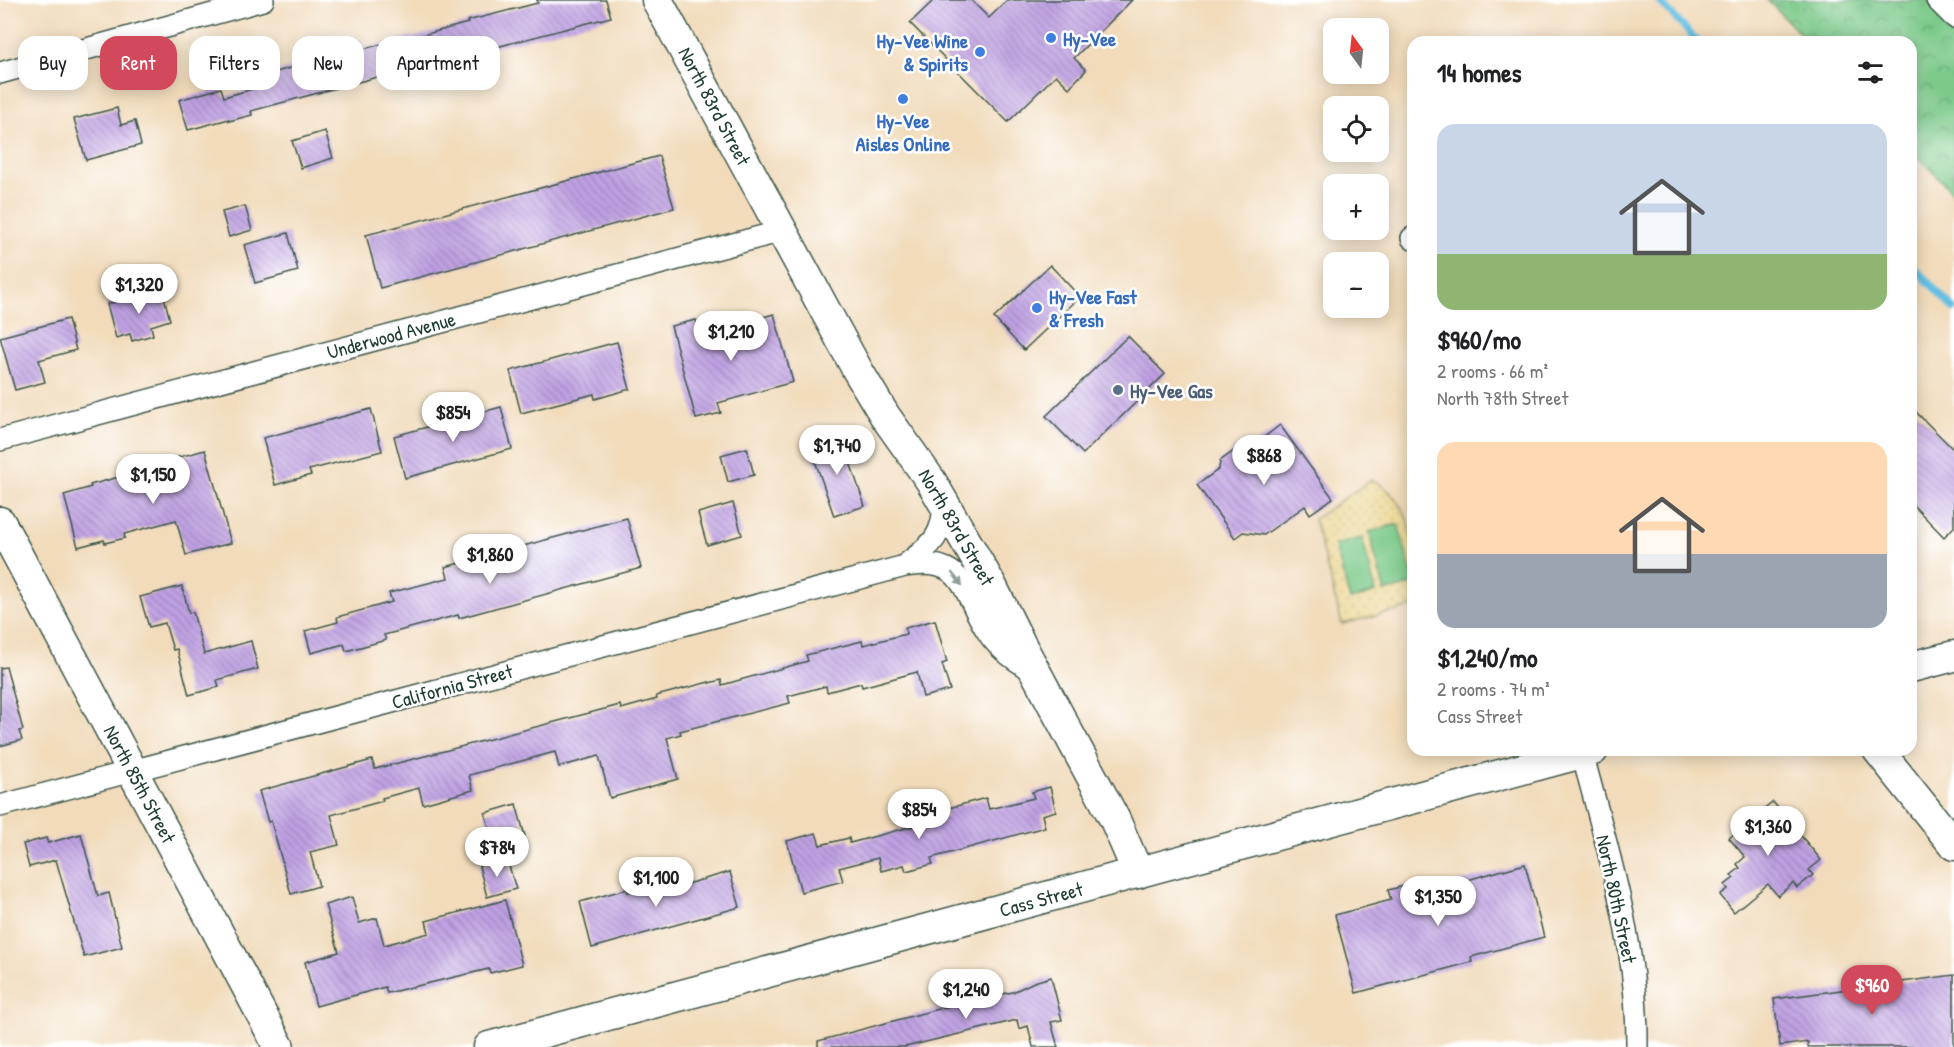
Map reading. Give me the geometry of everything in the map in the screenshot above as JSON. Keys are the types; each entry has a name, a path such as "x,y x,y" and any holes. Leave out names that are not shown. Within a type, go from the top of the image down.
{"street":[{"path":"0,72 263,0"},
{"name":"North 83rd Street","path":"657,0 876,402 923,469 990,583 1115,820 1138,873"},
{"path":"1937,0 1954,16"},
{"name":"Underwood Avenue","path":"0,440 782,231"},
{"name":"California Street","path":"905,566 930,546 939,534 944,520 944,503"},
{"name":"North 85th Street","path":"0,522 279,1047"},
{"name":"California Street","path":"0,806 925,562 942,565 957,576 990,635 1013,658 1035,672"},
{"path":"1917,665 1954,656"},
{"name":"Cass Street","path":"489,1047 1573,756"},
{"name":"North 80th Street","path":"1589,756 1628,936 1634,984 1637,1047"},
{"path":"1883,756 1954,845"}],"sand":[{"path":"1371,480 1380,484 1391,494 1407,519 1407,608 1342,624 1314,519"}],"green space":[{"path":"1767,0 1937,0 1954,17 1954,194 1917,155 1917,36 1802,36"},
{"path":"1398,524 1407,556 1407,586 1385,592 1369,532"},
{"path":"1362,538 1376,592 1350,600 1335,545"}],"building":[{"path":"537,0 606,0 611,17 500,46 500,36 419,36 468,23 467,21 538,3"},
{"path":"934,0 971,0 989,18 1007,0 1132,0 1074,58 1086,70 1069,88 1056,75 1008,122 910,23"},
{"path":"376,46 376,77 364,81 364,49"},
{"path":"292,68 292,90 329,90 251,111 252,115 188,130 179,100 214,90 222,90 224,97 249,90 280,90 280,71"},
{"path":"117,108 121,125 135,121 141,145 86,160 74,119"},
{"path":"325,131 333,158 301,168 292,141"},
{"path":"659,156 674,208 380,288 366,235"},
{"path":"245,206 252,230 229,237 222,212"},
{"path":"288,233 298,271 255,283 244,245"},
{"name":"Hy-Vee Fast & Fresh","path":"1050,265 1080,297 1024,350 994,318"},
{"path":"162,289 170,320 151,326 153,335 132,341 130,334 116,338 107,304"},
{"path":"774,314 793,382 718,403 721,413 696,419 671,326 696,320 700,334"},
{"path":"68,319 76,350 39,360 45,382 15,390 0,337"},
{"path":"1128,336 1165,374 1083,454 1046,416"},
{"path":"617,342 630,389 595,399 594,394 521,413 510,371"},
{"path":"501,407 512,449 405,478 394,436"},
{"path":"371,409 382,451 309,470 311,475 275,485 263,438"},
{"path":"1917,413 1954,450 1954,527 1944,537 1917,509"},
{"path":"1280,425 1333,498 1310,514 1305,506 1264,535 1243,532 1235,538 1197,485 1219,469 1220,461 1245,443 1254,445"},
{"path":"841,436 865,506 834,516 810,446"},
{"path":"747,448 754,475 728,482 721,455"},
{"path":"205,450 231,543 186,555 176,520 124,534 125,538 105,543 104,540 78,547 64,495 119,477 120,479 162,468 161,462"},
{"path":"733,503 742,535 707,545 698,513"},
{"path":"627,518 641,568 459,618 458,615 384,635 386,640 346,651 344,644 311,653 305,631 338,622 337,617 392,602 389,593 448,578 445,567"},
{"path":"182,586 189,613 193,612 204,654 251,641 258,669 217,680 219,687 189,695 177,649 173,650 165,623 149,627 140,597"},
{"path":"935,620 947,662 942,664 950,690 923,697 917,672 862,687 861,683 827,692 826,686 788,696 790,703 680,731 681,734 667,738 678,779 610,798 599,756 559,767 555,752 469,775 473,790 423,804 419,788 382,798 383,801 331,815 339,845 310,852 319,886 291,894 271,821 268,822 259,791 372,760 375,769 620,705 621,709 657,699 656,696 709,682 721,680 722,685 808,661 806,655 862,641 863,645 906,634 905,628"},
{"path":"6,667 23,730 19,731 22,740 0,746 0,668"},
{"path":"1050,787 1056,811 1042,815 1045,827 931,858 933,864 906,871 904,865 881,871 878,858 839,868 843,881 801,892 787,841 816,833 820,845 849,838 850,843 947,817 945,809 986,798 989,809 1034,798 1032,792"},
{"path":"1773,802 1821,860 1809,870 1813,875 1797,888 1793,883 1778,896 1768,884 1734,912 1720,895 1728,889 1725,885 1734,878 1731,875 1740,868 1737,864 1745,857 1729,838 1745,826 1741,822 1757,809 1761,812"},
{"path":"516,804 525,836 494,845 485,813"},
{"path":"81,834 98,896 109,893 122,947 84,957 56,860 29,867 23,844 46,838 48,843"},
{"path":"507,859 516,889 487,897 479,866"},
{"path":"1525,864 1544,937 1471,957 1472,962 1356,993 1335,915 1391,900 1388,890 1424,881 1427,891"},
{"path":"730,872 740,907 592,948 580,902 627,889 628,892 677,879 679,886"},
{"path":"352,897 359,923 377,918 384,945 429,933 426,921 505,900 522,965 490,973 489,969 387,993 385,987 316,1006 305,962 339,952 325,905"},
{"path":"1954,975 1954,1047 1808,1047 1808,1042 1780,1046 1774,999"},
{"path":"1051,977 1062,1020 1051,1022 1058,1047 1033,1047 1028,1026 1019,1029 1017,1020 905,1047 818,1047 818,1041 976,999 1013,992"}],"waterway":[{"path":"1658,0 1692,36"},
{"path":"1917,270 1954,309"}],"place":[{"name":"Hy-Vee","path":"1051,38"},
{"name":"Hy-Vee Wine & Spirits","path":"980,52"},
{"name":"Hy-Vee Aisles Online","path":"903,99"},
{"name":"Hy-Vee Fast & Fresh","path":"1037,308"},
{"name":"Hy-Vee Gas","path":"1118,390"}]}
